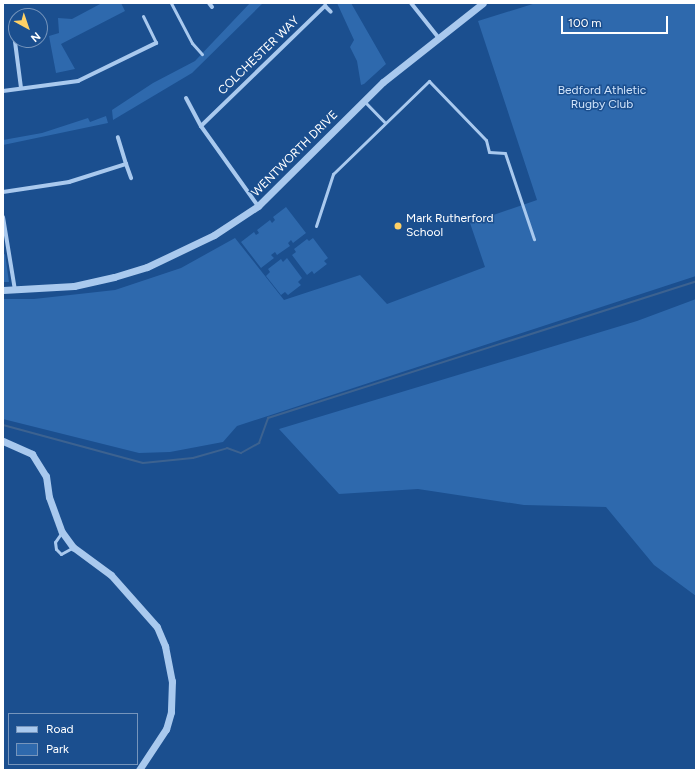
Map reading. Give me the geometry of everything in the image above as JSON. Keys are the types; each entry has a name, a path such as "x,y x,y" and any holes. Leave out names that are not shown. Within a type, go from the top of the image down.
{"street":[{"path":"209,3 212,7"},
{"path":"411,3 438,37"},
{"name":"WENTWORTH DRIVE","path":"3,290 74,286 147,267 214,235 258,206 364,101 438,37 483,3"},
{"name":"COLCHESTER WAY","path":"201,126 325,6 331,12"},
{"path":"3,91 78,81 156,43"},
{"path":"16,48 20,88"},
{"path":"186,98 201,126 258,206"},
{"path":"118,137 131,178"},
{"path":"3,192 69,182 126,164"},
{"path":"3,217 15,290"},
{"path":"3,249 9,248"},
{"path":"3,441 23,448 39,464 46,476 51,503 62,532 73,547 111,576 156,627 169,659 171,712 166,729 138,770"}],"lane":[{"path":"171,3 192,43 202,54"},
{"path":"143,16 156,43"},
{"path":"316,226 333,174 429,81 486,140 488,152 505,153 534,239"},
{"path":"364,101 385,123"},
{"path":"62,532 56,542 56,549 60,554 67,553 73,547"}],"green space":[{"path":"102,3 121,3 125,11 61,44 75,69 56,73 49,36 59,33 58,18 72,19"},
{"path":"250,3 263,3 192,73 113,120 112,110 153,83 195,61"},
{"path":"337,3 351,3 386,64 361,85 357,61 350,47 354,40"},
{"name":"Bedford Athletic Rugby Club","path":"536,3 696,3 696,276 237,426 223,442 170,452 139,453 3,419 3,299 34,299 115,290 181,268 235,238 284,300 360,275 387,304 485,267 470,223 537,200 478,21"},
{"path":"106,116 108,123 3,145 3,140 42,133 88,118 90,122"},
{"path":"286,207 306,233 293,243 291,240 288,243 290,246 277,255 275,252 271,255 274,258 261,268 241,242 254,232 256,235 259,233 257,230 270,220 272,223 275,220 273,217"},
{"path":"313,238 328,258 324,261 327,264 314,274 312,271 307,275 292,255 296,252 294,249 307,239 309,241"},
{"path":"5,254 9,282 3,282 3,255"},
{"path":"287,258 302,278 298,282 301,285 288,295 285,292 281,295 266,276 270,272 268,269 281,259 283,262"},
{"path":"696,299 696,596 654,565 606,507 524,505 418,489 339,494 279,429 637,321"}],"waterway":[{"path":"3,425 143,463 193,458 227,448 241,453 259,443 268,418 696,281"}],"place":[{"name":"Mark Rutherford School","path":"398,226"}]}
